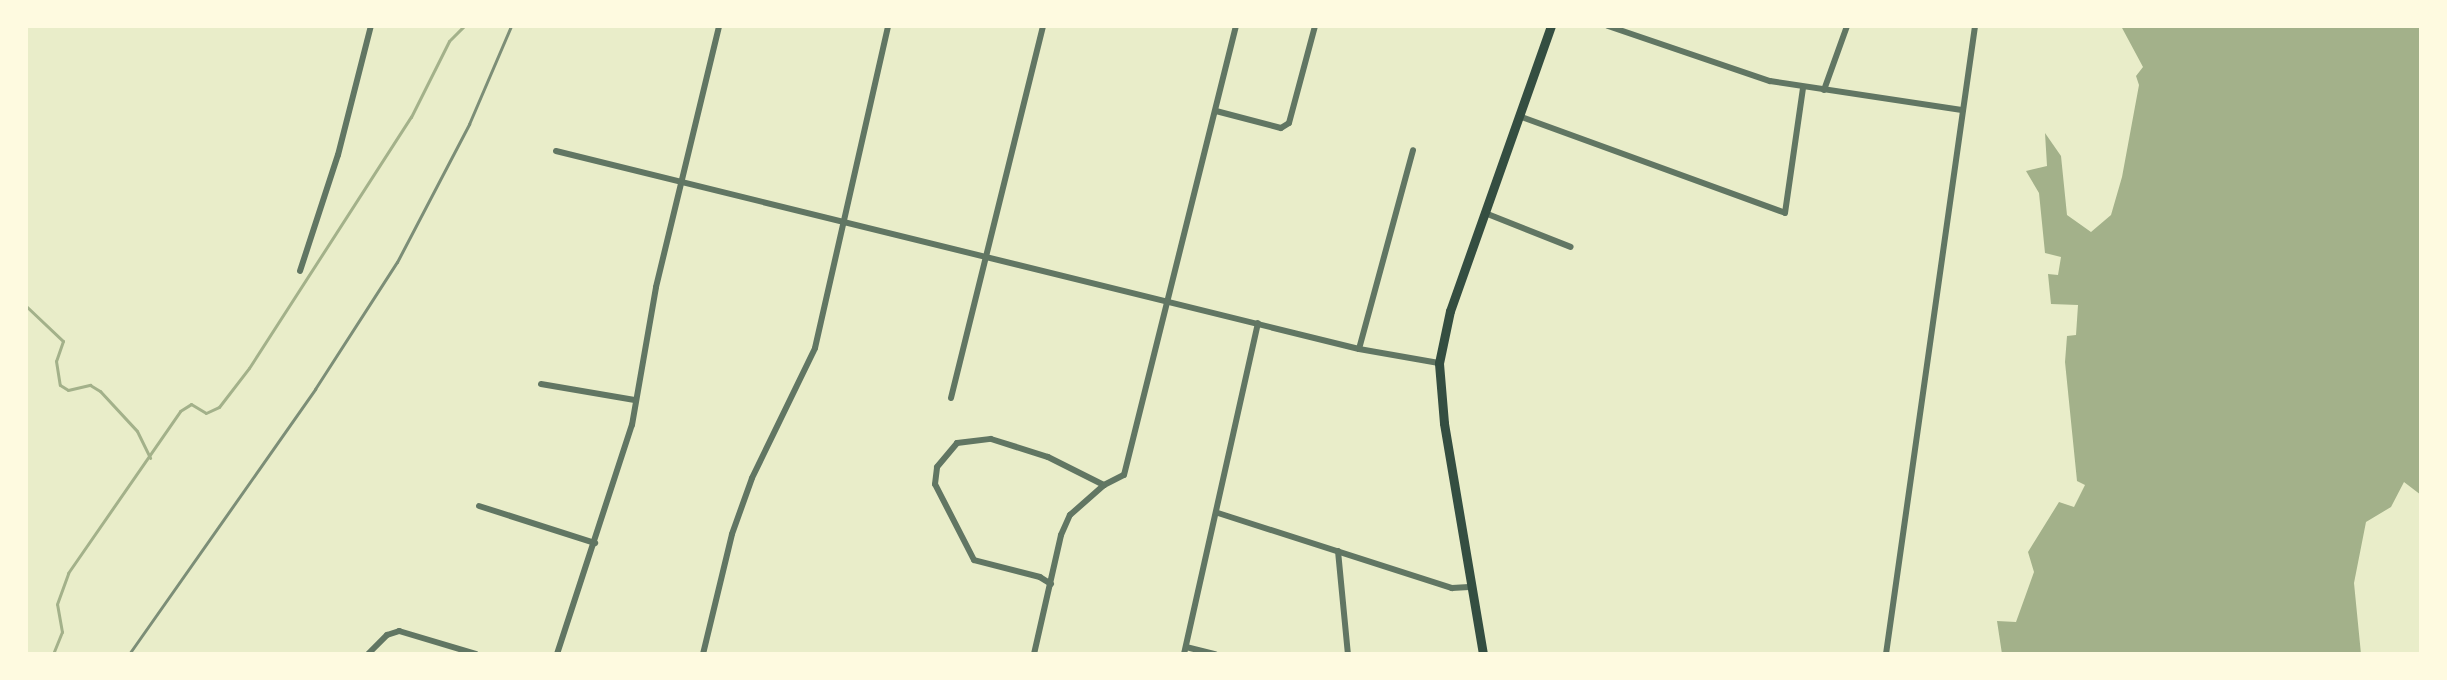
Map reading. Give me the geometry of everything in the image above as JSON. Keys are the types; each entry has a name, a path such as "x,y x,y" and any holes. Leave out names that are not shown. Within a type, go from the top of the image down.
{"main road":[{"path":"1483,654 1469,587 1444,423 1439,363 1450,311 1551,26"}],"street":[{"path":"300,271 338,155 371,26"},
{"path":"557,654 632,425 656,287 719,26"},
{"path":"703,654 732,534 747,492 815,348 888,26"},
{"path":"951,398 1043,26"},
{"path":"1034,654 1061,535 1070,515 1104,485 1124,475 1236,26"},
{"path":"1216,111 1281,128 1289,123 1315,26"},
{"path":"1608,26 1803,88 1962,110"},
{"path":"1824,90 1847,26"},
{"path":"1886,654 1933,344 1975,26"},
{"path":"1519,116 1785,213 1803,88"},
{"path":"1359,349 1413,150"},
{"path":"556,151 1359,349 1439,363"},
{"path":"1484,213 1571,247"},
{"path":"1215,654 1185,650 1258,323"},
{"path":"541,384 635,400"},
{"path":"1051,584 1040,577 974,560 935,484 937,467 957,443 991,439 1048,457 1104,485"},
{"path":"479,506 595,543"},
{"path":"1218,513 1452,588 1469,587"},
{"path":"1338,551 1348,654"},
{"path":"368,654 387,635 399,631 476,654"}],"shaded area":[{"path":"2121,26 2421,26 2421,495 2404,482 2391,507 2366,522 2354,583 2361,654 2002,654 1997,621 2016,622 2034,572 2028,552 2059,502 2074,507 2085,485 2077,481 2065,362 2067,336 2076,335 2078,305 2051,304 2048,274 2058,275 2061,257 2045,253 2039,193 2026,171 2047,166 2045,133 2061,156 2067,215 2091,232 2111,215 2122,177 2139,85 2136,76 2143,67"}],"waterway":[{"path":"53,654 62,632 57,604 68,573 180,411 191,404 206,413 219,407 249,368 411,117 449,41 464,26"},
{"path":"26,306 63,341 56,361 60,385 68,390 90,385 100,391 137,431 150,458"}],"railway":[{"path":"129,654 315,389 397,262 469,124 511,26"}]}
